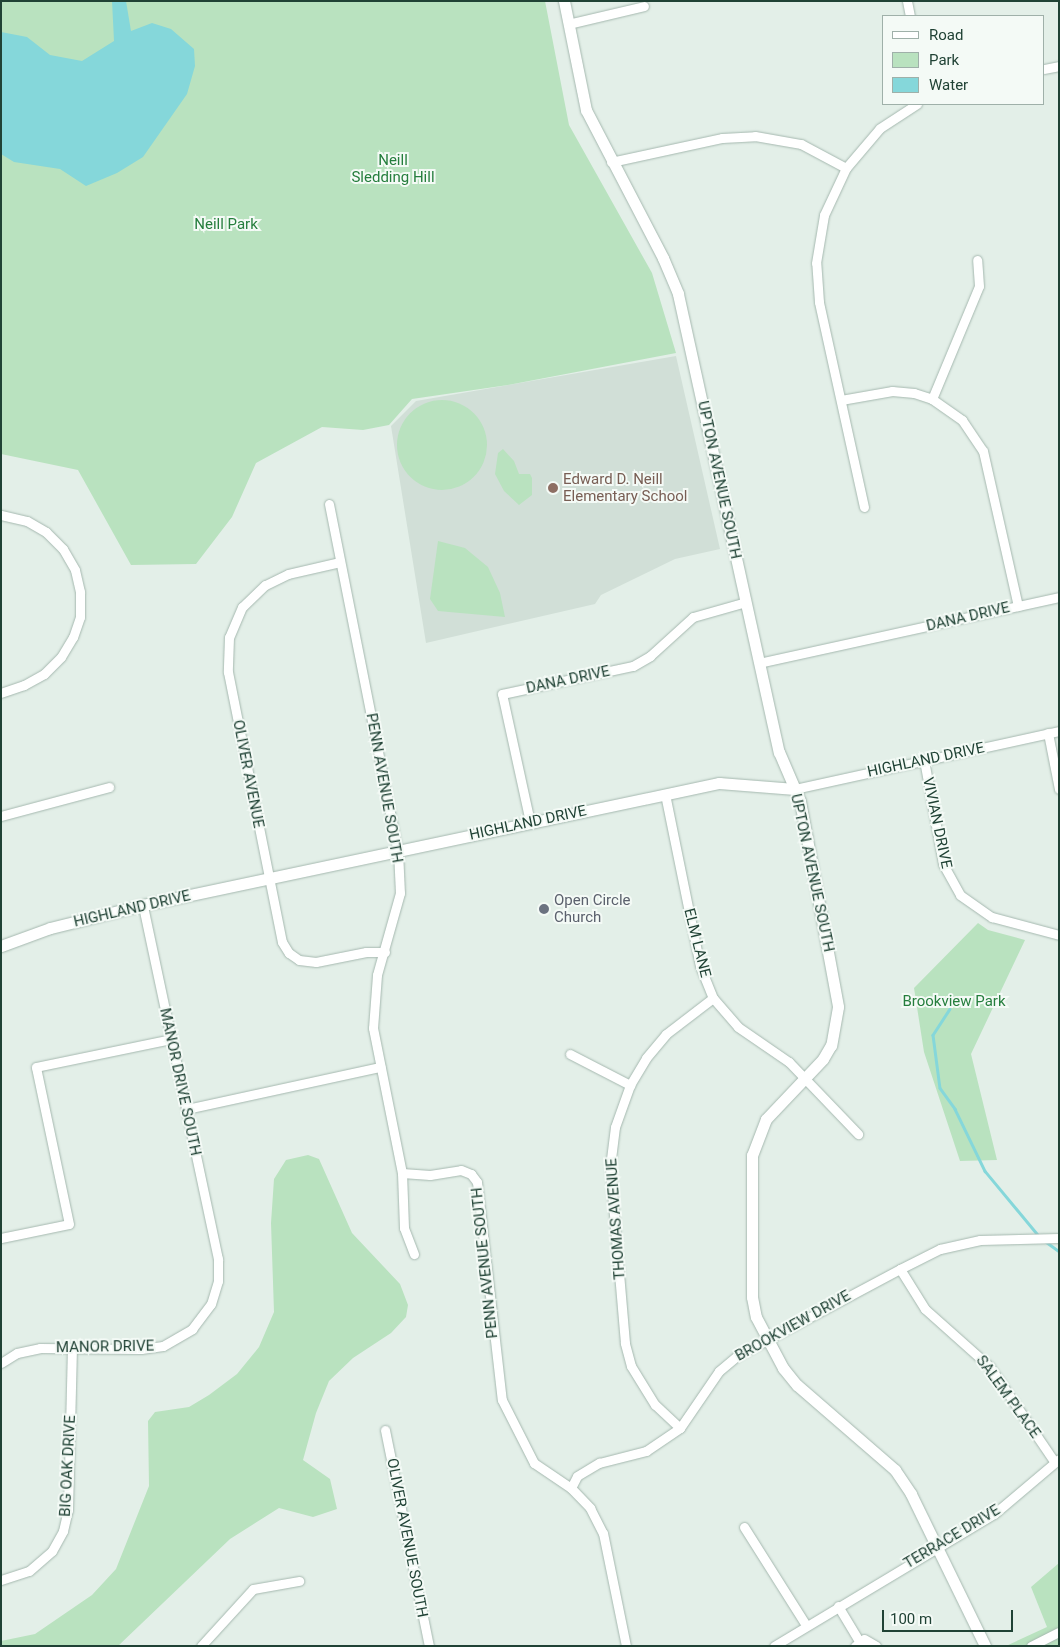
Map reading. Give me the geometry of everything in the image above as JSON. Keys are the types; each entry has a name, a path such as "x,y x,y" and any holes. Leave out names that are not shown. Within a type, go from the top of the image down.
{"street":[{"name":"UPTON AVENUE SOUTH","path":"564,1 586,110 611,162 663,258 678,294 779,752 800,801 838,1007 831,1045 806,1078 766,1119 752,1155 752,1297 756,1317 767,1339 797,1385 895,1470 911,1494 985,1646"},
{"path":"907,1 910,15"},
{"path":"568,24 644,6"},
{"path":"1045,69 1059,66"},
{"path":"864,507 819,302 816,263 824,215 846,168 880,128 915,105"},
{"path":"611,162 722,138 755,136 801,144 846,168"},
{"path":"932,399 979,286 977,260"},
{"path":"840,400 892,390 932,399 962,420 983,451 1018,606"},
{"name":"PENN AVENUE SOUTH","path":"329,504 398,851 400,893 373,1000 373,1028 402,1173 430,1175 461,1170 471,1174 477,1182 502,1400 534,1463 571,1488 590,1508 602,1533 626,1646"},
{"path":"1,515 28,521 46,532 63,549 71,563 80,592 80,617 73,637 61,657 44,674 24,685 1,693"},
{"name":"OLIVER AVENUE","path":"340,562 288,574 264,585 242,607 228,638 228,672 282,942 289,953 299,960 316,962 366,952 385,952"},
{"name":"DANA DRIVE","path":"760,663 1059,597"},
{"name":"DANA DRIVE","path":"530,822 502,694 632,666 650,656 693,617 746,602"},
{"name":"HIGHLAND DRIVE","path":"1,946 50,928 143,905 719,783 795,789 1059,731"},
{"path":"1048,733 1059,789"},
{"name":"VIVIAN DRIVE","path":"924,760 944,864 960,895 992,917 1059,935"},
{"path":"1,816 109,787"},
{"name":"ELM LANE","path":"665,794 700,966 713,998 738,1027 789,1062 858,1134"},
{"name":"MANOR DRIVE SOUTH","path":"143,905 218,1259"},
{"name":"THOMAS AVENUE","path":"680,1428 642,1387 625,1343 610,1168 615,1127 630,1085 666,1034 713,998"},
{"path":"1,1238 68,1224 36,1066 171,1039"},
{"path":"570,1054 630,1085"},
{"path":"187,1109 380,1067"},
{"path":"402,1173 404,1228 414,1254"},
{"name":"BROOKVIEW DRIVE","path":"571,1488 576,1476 599,1463 646,1451 680,1428 719,1370 767,1339 900,1269 940,1250 980,1240 1059,1238"},
{"name":"MANOR DRIVE","path":"1,1363 17,1353 40,1348 141,1349 163,1346 192,1329 211,1304 218,1281 218,1259"},
{"name":"SALEM PLACE","path":"900,1269 925,1309 990,1367 1057,1460"},
{"name":"BIG OAK DRIVE","path":"1,1580 28,1571 52,1551 63,1532 68,1510 72,1348"},
{"name":"OLIVER AVENUE SOUTH","path":"385,1430 429,1646"},
{"name":"TERRACE DRIVE","path":"774,1646 937,1546 994,1514 1057,1460"},
{"path":"744,1527 806,1625"},
{"path":"201,1646 252,1589 299,1581"},
{"path":"838,1606 857,1643 868,1640 876,1646"},
{"path":"1031,1646 1059,1632"}],"shaded area":[{"name":"Edward D. Neill Elementary School","path":"676,356 720,549 675,559 601,595 595,604 426,643 391,426 416,401"}],"green space":[{"name":"Neill Park","path":"1,1 545,1 569,125 652,273 676,353 508,385 412,399 389,425 363,430 322,427 256,463 232,517 196,564 131,565 78,470 1,454"},
{"path":"442,400 459,403 474,413 484,428 487,445 484,462 474,477 459,487 442,490 425,487 410,477 400,462 397,445 400,428 410,413 425,403"},
{"path":"503,449 514,461 519,474 530,474 532,478 532,495 519,505 504,491 495,474 498,453"},
{"path":"438,541 465,548 488,567 500,593 505,617 438,611 430,599"},
{"name":"Brookview Park","path":"978,923 988,930 1025,940 971,1054 997,1160 960,1161 924,1052 914,988"},
{"path":"308,1155 319,1159 352,1233 400,1284 408,1305 406,1317 391,1333 353,1358 329,1381 316,1413 303,1460 330,1479 337,1509 313,1517 279,1508 230,1539 118,1646 1,1646 1,1641 35,1634 92,1595 116,1569 149,1486 148,1421 155,1412 189,1407 209,1395 237,1374 259,1347 274,1312 271,1223 274,1179 286,1160"},
{"path":"1059,1563 1059,1646 1006,1646 1047,1627 1031,1587"}],"water":[{"path":"112,1 126,1 131,31 152,23 171,29 194,49 195,66 187,94 143,157 117,173 86,186 60,169 14,162 1,154 1,32 27,37 50,55 82,61 114,41"}],"waterway":[{"path":"950,1009 933,1035 940,1088 955,1109 985,1171 1039,1236"},
{"path":"1045,1241 1059,1251"}],"place":[{"name":"Edward D. Neill Elementary School","path":"553,488"},
{"name":"Open Circle Church","path":"544,909"}],"park label":[{"name":"Neill Sledding Hill","path":"393,168"}]}
